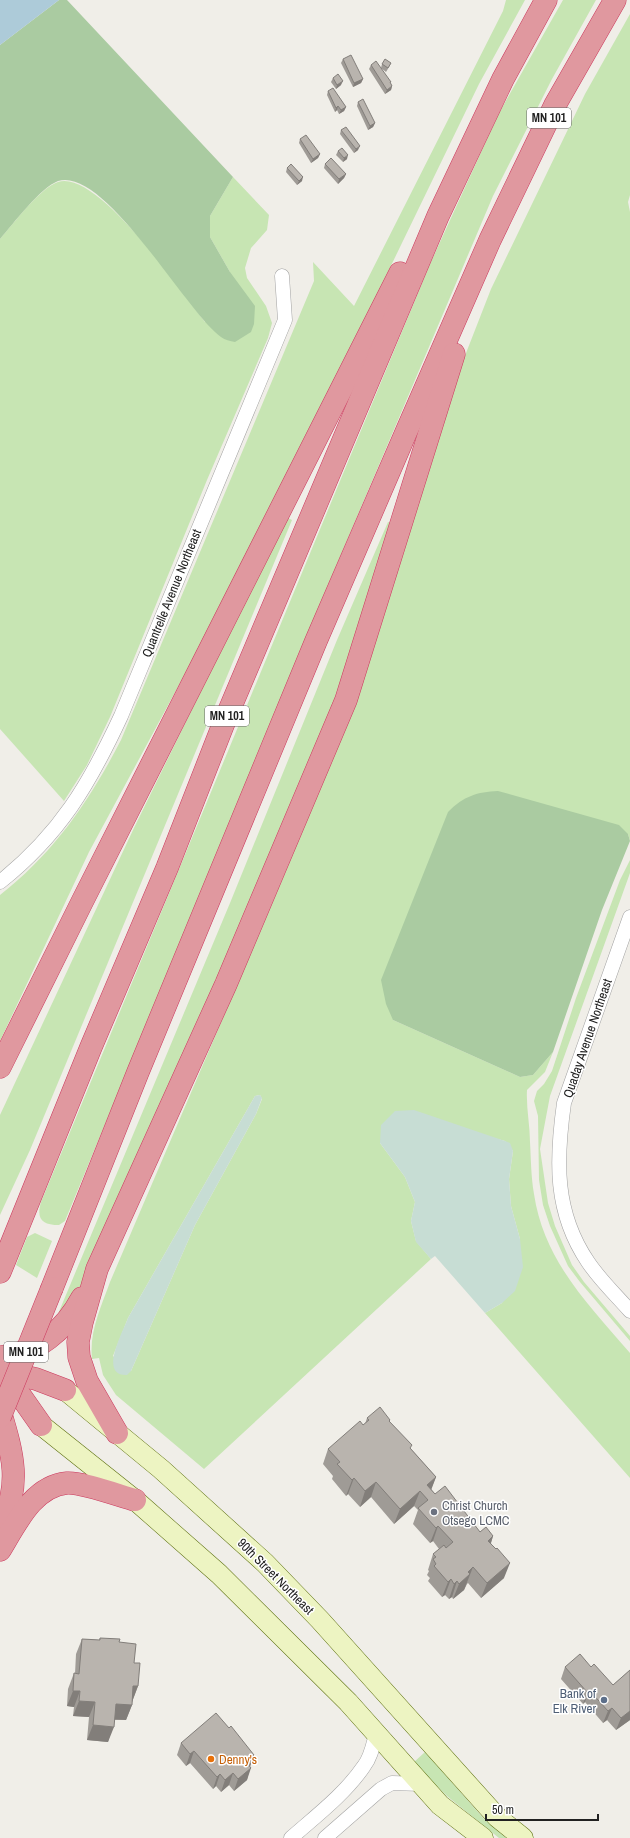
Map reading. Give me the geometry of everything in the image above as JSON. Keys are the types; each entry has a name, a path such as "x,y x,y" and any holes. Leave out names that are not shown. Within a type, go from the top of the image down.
{"highway":[{"name":"MN 101","path":"3,1265 91,1047 167,868 223,725 438,216 502,79 546,0"},
{"name":"MN 101","path":"0,1417 141,1064 316,641 490,240 555,104 614,0"},
{"path":"0,1068 82,902 400,274 438,216"},
{"path":"2,1362 46,1341 66,1323 79,1305 97,1269 226,984 346,700 490,240"},
{"path":"97,1269 78,1342 79,1357 87,1381 116,1433"},
{"path":"2,1362 36,1379 65,1390"},
{"path":"2,1362 13,1386 40,1425"},
{"path":"0,1411 13,1461 14,1488 9,1511 0,1528"},
{"path":"0,1550 24,1512 36,1498 49,1488 68,1483 96,1488 135,1500"}],"main road":[{"name":"90th Street Northeast","path":"65,1390 161,1469 265,1563 331,1632 497,1817 523,1838"},
{"path":"40,1425 135,1500 225,1579 348,1702 440,1805 483,1838"}],"street":[{"name":"Quantrelle Avenue Northeast","path":"0,882 35,850 64,818 86,786 103,755 121,716 285,320 282,276"},
{"name":"Quaday Avenue Northeast","path":"630,917 564,1103 560,1133 559,1182 564,1210 576,1240 588,1263 630,1311"},
{"path":"0,1394 40,1425"},
{"path":"291,1838 336,1796 365,1766 370,1756 376,1734"},
{"path":"325,1838 381,1789 392,1783 421,1784"}],"green space":[{"path":"59,0 67,0 233,177 210,216 210,237 230,272 255,306 254,324 251,332 235,342 223,338 206,323 121,217 98,196 77,182 58,181 51,185 35,198 0,239 0,45"},
{"path":"506,0 525,0 479,84 339,373 208,631 89,852 0,1041 0,895 37,862 69,824 97,784 121,740 314,281 313,262 354,306 503,11"},
{"path":"563,0 596,0 552,79 493,196 323,597 65,1221 59,1225 48,1224 40,1217 39,1213 41,1202 430,264 499,113"},
{"path":"630,14 630,195 628,202 630,212 630,841 628,834 393,1020 520,1077 533,1075 553,1052 545,1072 527,1090 534,1194 539,1218 547,1240 558,1261 584,1299 630,1353 630,1478 485,1313 502,1303 520,1239 511,1206 509,1179 513,1151 505,1141 490,1137 380,1143 405,1177 415,1202 411,1221 416,1241 431,1259 204,1469 116,1395 103,1375 99,1358 92,1359 92,1339 96,1320 110,1282 288,866 436,430 491,289 585,94","holes":["260,1095 262,1099 256,1114 195,1225 131,1371 113,1356 128,1318 255,1096"]},
{"path":"233,177 269,215 267,230 251,248 245,268 247,278 266,306 272,323 268,338 207,480 110,717 87,765 64,801 0,729 0,239 35,198 43,191 58,182 75,183 94,194 116,212 159,261 205,322 230,272 210,237 210,216"},
{"path":"286,517 292,520 30,1150 0,1215 0,1115 133,830"},
{"path":"388,522 394,524 337,702 85,1283 63,1316 58,1314 230,903 337,640"},
{"path":"498,791 619,825 628,834 630,841 602,910 553,1052 533,1075 520,1077 393,1020 386,1004 381,980 448,812 460,802 471,796 484,792"},
{"path":"630,860 630,873 550,1096 540,1149 548,1203 555,1226 572,1265 584,1282 630,1336 630,1341 568,1266 550,1226 543,1205 539,1180 538,1116 534,1101 537,1091 544,1084 552,1071 576,998 620,880"},
{"path":"260,1095 262,1098 256,1114 195,1225 131,1371 127,1375 119,1373 114,1368 113,1361 118,1342 128,1318 255,1096"},
{"path":"414,1110 510,1143 513,1151 509,1179 511,1206 520,1239 523,1267 515,1291 502,1303 485,1313 435,1256 431,1259 416,1242 411,1221 415,1202 405,1177 380,1143 381,1125 395,1111"},
{"path":"35,1233 52,1241 37,1278 16,1265 27,1237"},
{"path":"425,1752 484,1819 506,1838 499,1838 447,1796 413,1763"}],"water":[{"path":"0,0 59,0 0,45"}],"building":[{"path":"351,55 363,79 354,83 343,59"},
{"path":"385,59 391,63 388,68 382,64"},
{"path":"376,61 391,82 392,86 387,90 371,65"},
{"path":"338,74 343,81 337,85 333,78"},
{"path":"333,88 346,107 341,110 338,106 336,108 328,91"},
{"path":"363,99 375,123 370,126 358,102"},
{"path":"346,127 360,146 356,149 341,130"},
{"path":"306,135 320,154 313,159 300,139"},
{"path":"342,148 348,155 344,158 338,151"},
{"path":"331,158 346,174 339,179 325,164"},
{"path":"291,164 303,177 299,181 287,168"},
{"name":"Christ Church Otsego LCMC","path":"380,1407 390,1420 389,1421 412,1445 410,1448 436,1477 427,1485 435,1494 445,1486 480,1532 486,1527 493,1536 488,1541 496,1549 497,1548 510,1563 487,1583 473,1567 468,1572 470,1574 459,1584 457,1581 454,1584 451,1579 448,1582 434,1566 436,1564 433,1559 436,1557 433,1554 444,1545 446,1548 453,1542 438,1526 436,1528 418,1508 428,1500 420,1491 400,1509 376,1482 365,1491 354,1478 352,1480 337,1464 340,1462 328,1449 360,1421 363,1425 369,1420 367,1418"},
{"path":"100,1638 120,1639 119,1642 136,1644 134,1663 140,1663 138,1686 133,1686 132,1705 116,1704 114,1727 93,1725 95,1702 79,1701 80,1691 73,1691 74,1673 79,1674 82,1639 100,1640"},
{"path":"580,1654 591,1667 594,1664 613,1685 630,1670 630,1711 621,1718 612,1708 608,1711 589,1690 587,1692 565,1667"},
{"name":"Denny's","path":"216,1713 229,1728 231,1726 254,1755 246,1762 251,1768 238,1779 233,1773 225,1780 220,1774 217,1777 194,1751 190,1754 181,1743"}],"place":[{"name":"Christ Church Otsego LCMC","path":"434,1512"},
{"name":"Bank of Elk River","path":"604,1700"},
{"name":"Denny's","path":"211,1759"}]}
